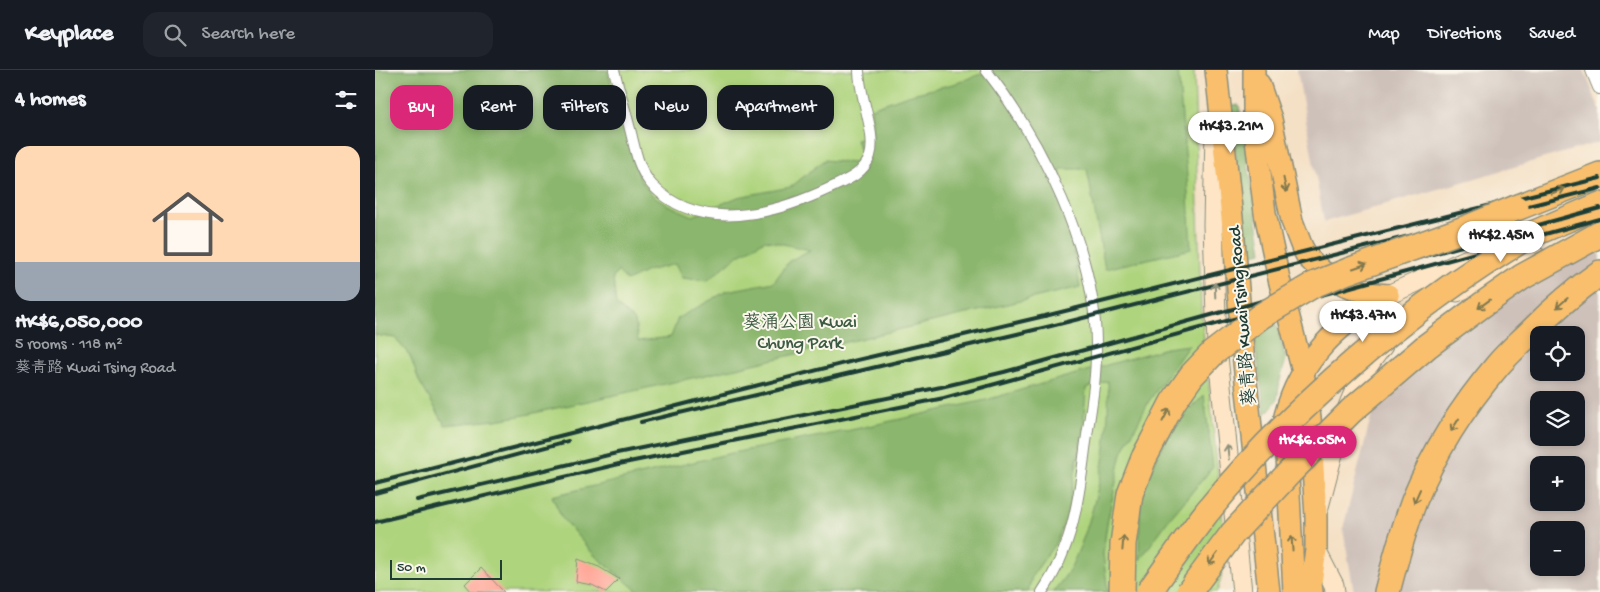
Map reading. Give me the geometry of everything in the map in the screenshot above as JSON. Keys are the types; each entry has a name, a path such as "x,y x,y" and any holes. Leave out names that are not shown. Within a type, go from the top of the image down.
{"highway":[{"path":"1122,592 1123,544 1129,494 1144,458 1173,402 1192,375 1213,353 1261,316 1313,285 1467,228 1600,175"},
{"path":"1149,592 1208,512 1265,446 1326,386 1409,318 1507,249 1529,236 1600,204"},
{"path":"1189,592 1233,533 1351,411 1427,346 1522,276 1600,234"},
{"path":"1387,592 1401,540 1415,499 1438,452 1469,402 1499,363 1538,325 1583,285 1600,273"}],"main road":[{"path":"1254,70 1271,119 1292,221 1308,258 1322,271 1343,284 1367,293 1388,295"},
{"name":"葵青路 Kwai Tsing Road","path":"1254,70 1254,123 1265,212 1275,261 1303,372 1310,417 1316,518 1316,550 1311,582 1312,592"},
{"path":"1217,76 1213,225 1217,346 1242,592"},
{"name":"葵青路 Kwai Tsing Road","path":"1217,76 1233,227 1244,363 1269,592"},
{"path":"1294,592 1285,416 1291,395 1303,372 1319,350 1358,314 1388,295 1600,201"},
{"path":"1310,417 1324,384 1339,363 1358,345 1379,331 1438,300 1600,230"},
{"path":"1316,518 1341,426 1369,365 1387,342 1406,323 1438,300"},
{"path":"1316,550 1334,585 1335,592"}],"street":[{"path":"614,70 641,168 649,181 671,200 691,211 722,215 759,212 789,206 852,177 863,168 870,157 872,146 860,87 859,70"},
{"path":"986,70 1016,112 1039,152 1059,193 1070,222 1092,298 1095,326 1095,370 1077,506 1063,553 1042,592"},
{"path":"1593,70 1600,87"}],"shaded area":[{"path":"1297,70 1584,70 1600,110 1600,142 1324,222"},
{"path":"1600,245 1600,592 1354,592 1343,529 1375,401 1393,362 1430,321 1457,304 1518,276"}],"green space":[{"name":"葵涌公園 Kwai Chung Park","path":"375,70 1194,70 1201,309 1225,543 1221,578 1217,592 375,592"},
{"path":"375,70 607,70 612,85 543,85 543,130 625,130 640,179 652,195 668,205 693,216 738,197 791,187 824,160 864,164 856,139 873,136 871,108 908,95 957,83 991,70 1178,70 1191,249 1105,269 1087,169 1060,169 1080,287 728,370 525,415 445,425 419,381 410,356 395,338 375,335","holes":["765,240 810,250 789,261 774,282 727,291 678,318 671,337 638,341 635,321 616,305 613,278 618,271 627,281 647,271 675,264 682,278 707,281 736,257"]},
{"path":"1239,105 1262,252 1243,256 1232,106"},
{"path":"1273,312 1286,359 1277,400 1265,415 1253,328"},
{"path":"1189,345 1149,401 1122,453 1107,524 1103,554 1108,592 1053,592 1071,567 1088,524 1095,500 1107,427 1108,381 1086,388 1083,431 1066,520 1055,544 1032,576 1028,592 639,592 594,555 562,518 552,496 727,454 851,430 986,400 1166,348"},
{"path":"1204,395 1213,467 1167,522 1139,561 1140,498 1169,430"}],"building":[{"path":"578,559 599,567 619,579 606,592 592,585 576,582"},
{"path":"481,568 504,592 472,592 465,584"}],"railway":[{"path":"375,483 853,361 1049,315 1600,178"},
{"path":"641,422 1051,326 1600,188"},
{"path":"417,500 617,453 941,387 1004,372 1600,208"},
{"path":"375,522 619,464 944,398 1600,219"},
{"path":"375,493 568,441"}]}
